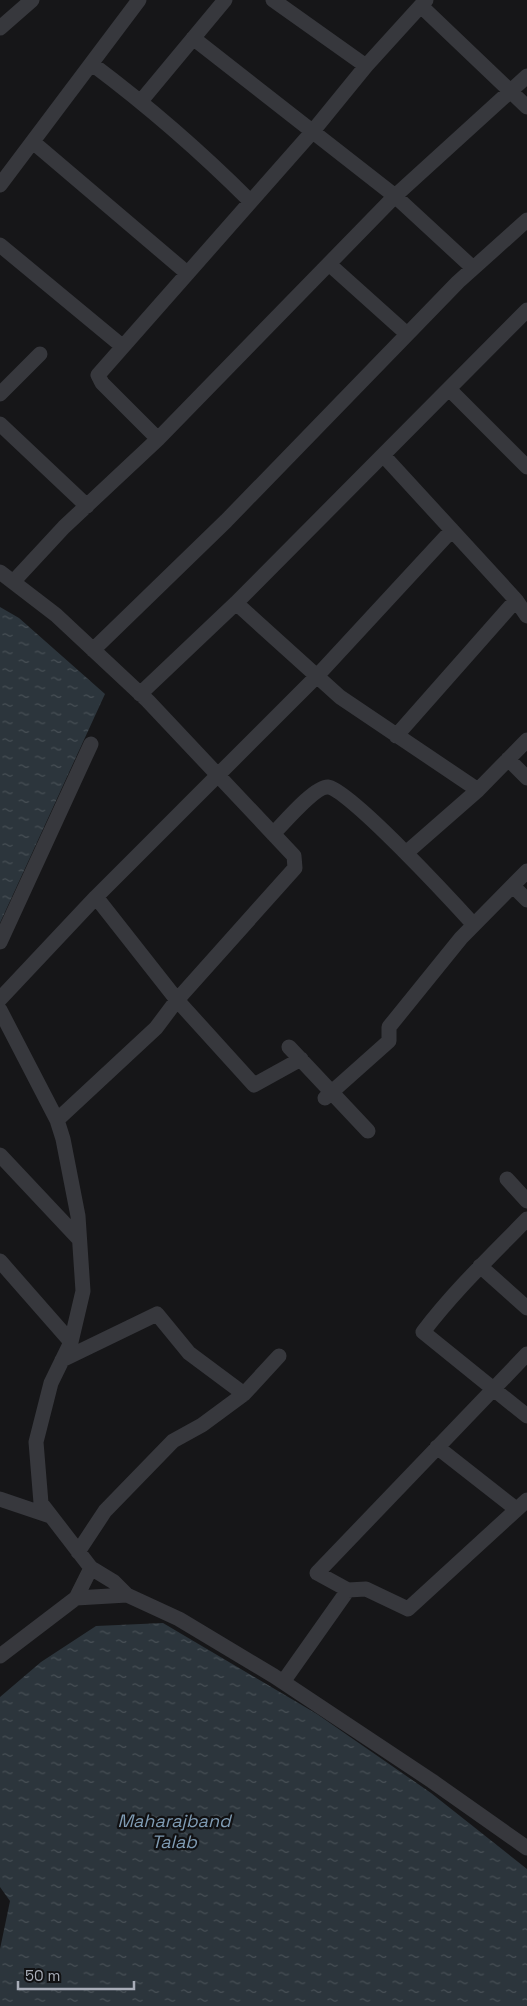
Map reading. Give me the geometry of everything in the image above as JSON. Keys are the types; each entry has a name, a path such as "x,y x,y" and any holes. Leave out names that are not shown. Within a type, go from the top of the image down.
{"street":[{"path":"0,28 32,0"},
{"path":"0,185 140,0"},
{"path":"141,101 224,0"},
{"path":"273,0 366,66"},
{"path":"158,439 102,383 98,375 423,3 527,107"},
{"path":"193,38 395,196 473,268"},
{"path":"92,64 141,101 204,156 250,201"},
{"path":"13,582 87,506 158,439 395,196 527,76"},
{"path":"33,142 186,273"},
{"path":"93,650 226,521 473,268 527,220"},
{"path":"0,245 122,346"},
{"path":"329,264 407,334"},
{"path":"140,694 236,603 449,389 524,318"},
{"path":"0,394 40,354"},
{"path":"449,389 527,468"},
{"path":"0,424 87,506"},
{"path":"383,455 516,600 527,616"},
{"path":"0,999 96,897 317,676 452,530"},
{"path":"0,572 56,615 140,694 294,856 296,868 178,1000 156,1028 57,1120"},
{"path":"396,736 516,600"},
{"path":"236,603 340,697 478,790"},
{"path":"406,853 478,790 527,740"},
{"path":"0,942 91,744"},
{"path":"508,759 527,778"},
{"path":"273,834 312,794 322,788 329,787 344,796 406,853 474,925"},
{"path":"329,1095 389,1041 389,1027 474,925 527,871"},
{"path":"513,886 527,900"},
{"path":"96,897 178,1000 254,1085 301,1059"},
{"path":"0,1010 57,1120 63,1138 78,1216 80,1239 83,1290 71,1342 51,1383 36,1442 41,1503 91,1568 114,1582 127,1596 179,1618 283,1682 432,1781 527,1848"},
{"path":"290,1047 329,1095 368,1131"},
{"path":"0,1155 80,1239"},
{"path":"507,1179 527,1201"},
{"path":"527,1219 480,1266 438,1312 423,1332 527,1416"},
{"path":"0,1261 71,1342"},
{"path":"480,1266 527,1308"},
{"path":"62,1360 157,1314 189,1353 244,1394"},
{"path":"437,1447 522,1505 408,1609 366,1589 348,1590 317,1573 437,1447 527,1354"},
{"path":"78,1552 105,1511 173,1441 202,1425 244,1394 279,1356"},
{"path":"0,1499 50,1516"},
{"path":"0,1656 76,1598 91,1568"},
{"path":"283,1682 348,1590"},
{"path":"76,1598 127,1596"}],"water":[{"path":"0,607 19,618 105,694 0,923"},
{"name":"Maharajband Talab","path":"163,1623 317,1714 431,1793 527,1869 527,2006 0,2006 0,1949 10,1901 0,1887 0,1697 41,1662 96,1626"}]}
